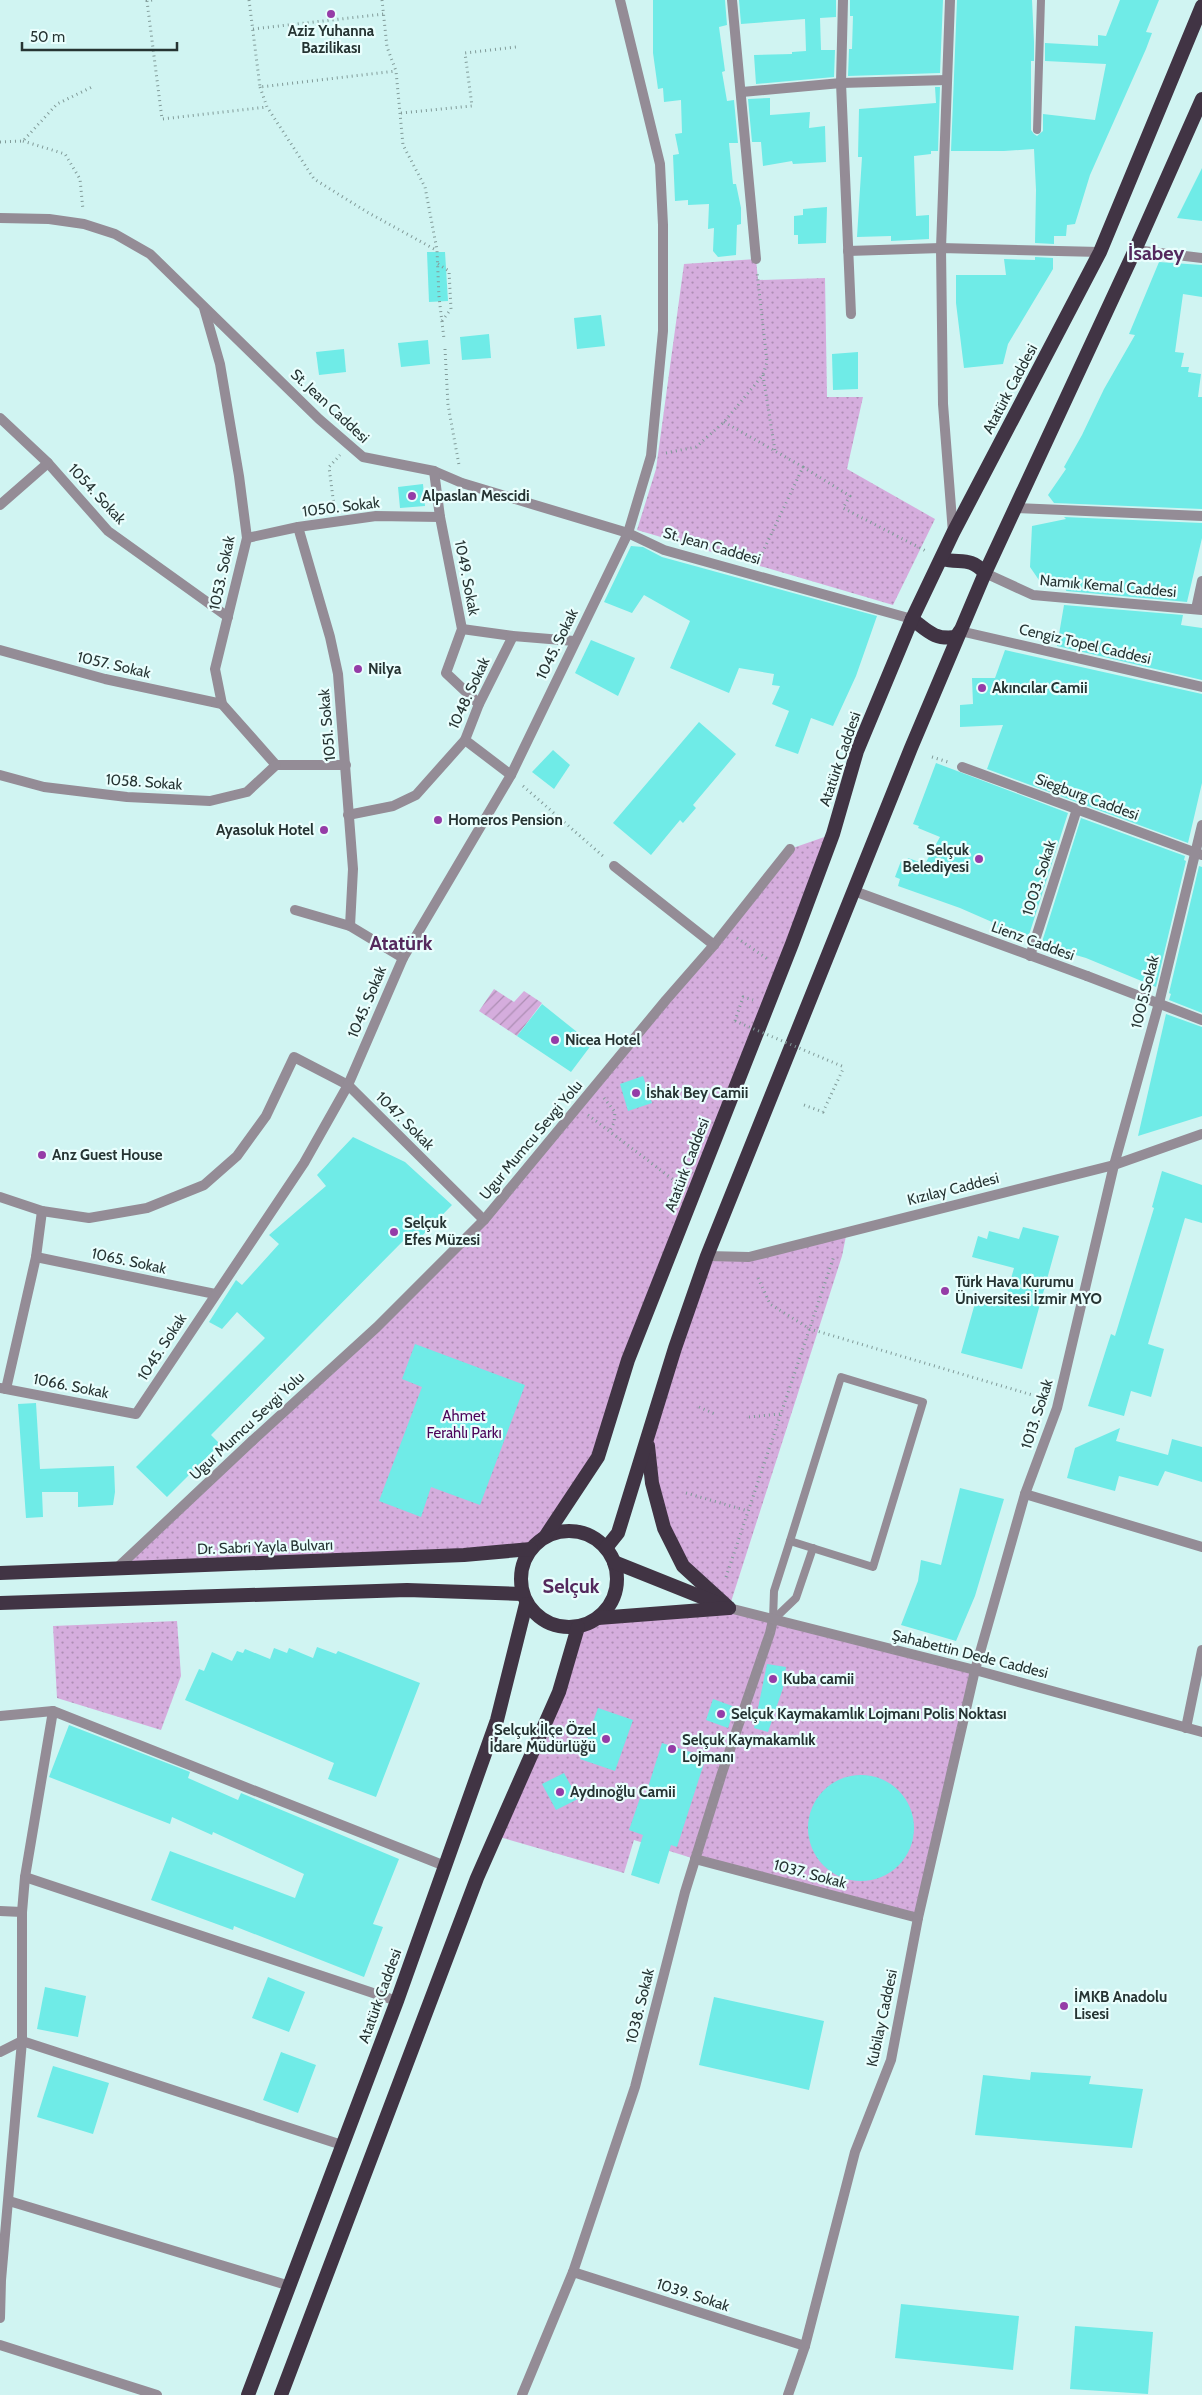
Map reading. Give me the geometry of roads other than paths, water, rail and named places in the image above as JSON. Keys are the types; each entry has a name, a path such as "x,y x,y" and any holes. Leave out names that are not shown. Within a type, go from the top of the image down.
{"highway":[{"name":"Atatürk Caddesi","path":"546,1537 598,1457 628,1360 792,944 833,834 856,751 912,619 953,533 1100,252 1202,6"},
{"path":"606,1548 618,1534 675,1348 707,1256 911,748 985,573 1136,250 1202,99"},
{"path":"942,559 952,562 965,560 977,565 985,573"},
{"path":"912,619 932,635 942,638 956,637 960,631"},
{"path":"648,1439 652,1483 664,1528 683,1566 729,1608"},
{"path":"598,1618 609,1607 615,1593 617,1578 614,1562 606,1548 593,1538 578,1532 561,1531 546,1537 531,1549 521,1571 524,1599 536,1615 549,1624 564,1628 578,1627 598,1618 729,1608"},
{"name":"Dr. Sabri Yayla Bulvarı","path":"0,1573 464,1555 531,1549"},
{"path":"614,1562 729,1608"},
{"path":"0,1603 407,1590 524,1599"},
{"name":"Atatürk Caddesi","path":"248,2395 397,2000 497,1720 524,1599"},
{"path":"281,2395 477,1878 558,1692 578,1627"}],"street":[{"name":"1045. Sokak","path":"136,1414 304,1163 348,1085 403,958 511,775 574,641 628,533 651,456 663,331 663,225 660,164 620,0"},
{"path":"732,0 756,259"},
{"path":"843,0 841,84 851,314"},
{"path":"950,0 941,248 943,404 953,533"},
{"path":"742,92 841,84 947,80"},
{"name":"St. Jean Caddesi","path":"0,218 49,219 84,224 115,234 150,254 204,308 240,340 318,419 363,457 434,471 462,483 628,533 664,550 912,619"},
{"path":"848,251 941,248 1100,252"},
{"path":"1136,250 1202,258"},
{"name":"1053. Sokak","path":"204,308 220,364 239,476 247,538 215,669 222,704"},
{"name":"1054. Sokak","path":"0,418 48,463 108,531 228,616"},
{"path":"0,505 48,463"},
{"name":"1049. Sokak","path":"434,471 440,517 462,628 446,673 479,704"},
{"path":"1016,508 1202,516"},
{"name":"1050. Sokak","path":"247,538 298,527 376,516 440,517"},
{"name":"1051. Sokak","path":"298,527 330,637 338,674 353,869 350,926"},
{"name":"Namık Kemal Caddesi","path":"985,573 1033,594 1199,610"},
{"path":"1199,610 1202,581"},
{"path":"462,628 513,636 574,641"},
{"name":"Cengiz Topel Caddesi","path":"960,631 1202,687"},
{"name":"1048. Sokak","path":"348,815 393,806 416,794 466,740 479,704 513,636"},
{"name":"1057. Sokak","path":"0,650 105,679 222,704"},
{"path":"222,704 276,765 346,765"},
{"path":"466,740 511,775"},
{"name":"1058. Sokak","path":"0,775 44,787 127,797 210,801 247,792 276,765"},
{"name":"Siegburg Caddesi","path":"962,767 1199,854"},
{"name":"1003. Sokak","path":"1030,956 1077,809"},
{"name":"1005.Sokak","path":"1114,1165 1199,854 1202,825"},
{"name":"Ugur Mumcu Sevgi Yolu","path":"115,1570 377,1327 484,1220 666,1000 714,945 790,848"},
{"path":"614,866 714,945"},
{"name":"Lienz Caddesi","path":"854,891 1202,1020"},
{"path":"295,910 350,926 403,958"},
{"name":"1047. Sokak","path":"42,1211 89,1218 147,1208 204,1185 237,1156 266,1116 294,1057 348,1085 484,1220"},
{"name":"Kızılay Caddesi","path":"707,1256 749,1257 1114,1165 1202,1134"},
{"name":"1013. Sokak","path":"976,1670 1025,1494 1057,1408 1114,1165"},
{"path":"0,1197 42,1211 36,1257 3,1388"},
{"name":"1065. Sokak","path":"36,1257 215,1294"},
{"name":"1066. Sokak","path":"3,1388 136,1414"},
{"path":"1025,1494 1202,1547"},
{"name":"Şahabettin Dede Caddesi","path":"729,1608 976,1670 1202,1732"},
{"name":"1038. Sokak","path":"522,2395 573,2272 635,2087 695,1859 773,1620"},
{"path":"1186,1728 1202,1650"},
{"name":"Kubilay Caddesi","path":"788,2395 804,2346 855,2152 891,2060 918,1918 976,1670"},
{"path":"0,1716 53,1711 445,1866"},
{"path":"0,2318 0,2280 9,2200 22,2041 22,1912 25,1877 53,1711"},
{"name":"1037. Sokak","path":"695,1859 918,1918"},
{"path":"25,1877 397,2000"},
{"path":"0,1911 22,1912"},
{"path":"0,2052 22,2041 342,2145"},
{"path":"9,2200 290,2286"},
{"name":"1039. Sokak","path":"573,2272 804,2346"},
{"path":"0,2345 158,2395"}],"lane":[{"path":"1037,130 1041,0"},
{"path":"773,1620 774,1591 841,1377 923,1402 873,1567 790,1541"},
{"path":"773,1620 796,1598 813,1548"}],"place":[{"name":"Aziz Yuhanna Bazilikası","path":"331,14"},
{"name":"Alpaslan Mescidi","path":"412,496"},
{"name":"Nilya","path":"358,669"},
{"name":"Akıncılar Camii","path":"982,688"},
{"name":"Homeros Pension","path":"438,820"},
{"name":"Ayasoluk Hotel","path":"324,830"},
{"name":"Selçuk Belediyesi","path":"979,859"},
{"name":"Nicea Hotel","path":"555,1040"},
{"name":"İshak Bey Camii","path":"636,1093"},
{"name":"Anz Guest House","path":"42,1155"},
{"name":"Selçuk Efes Müzesi","path":"394,1232"},
{"name":"Türk Hava Kurumu Üniversitesi İzmir MYO","path":"945,1291"},
{"name":"Kuba camii","path":"773,1679"},
{"name":"Selçuk Kaymakamlık Lojmanı Polis Noktası","path":"721,1714"},
{"name":"Selçuk İlçe Özel İdare Müdürlüğü","path":"606,1739"},
{"name":"Selçuk Kaymakamlık Lojmanı","path":"672,1749"},
{"name":"Aydınoğlu Camii","path":"560,1792"},
{"name":"İMKB Anadolu Lisesi","path":"1064,2006"}],"district":[{"name":"İsabey","path":"1156,253"},
{"name":"Atatürk","path":"401,943"},
{"name":"Selçuk","path":"571,1586"}],"park label":[{"name":"Ahmet Ferahlı Parkı","path":"464,1424"}]}
